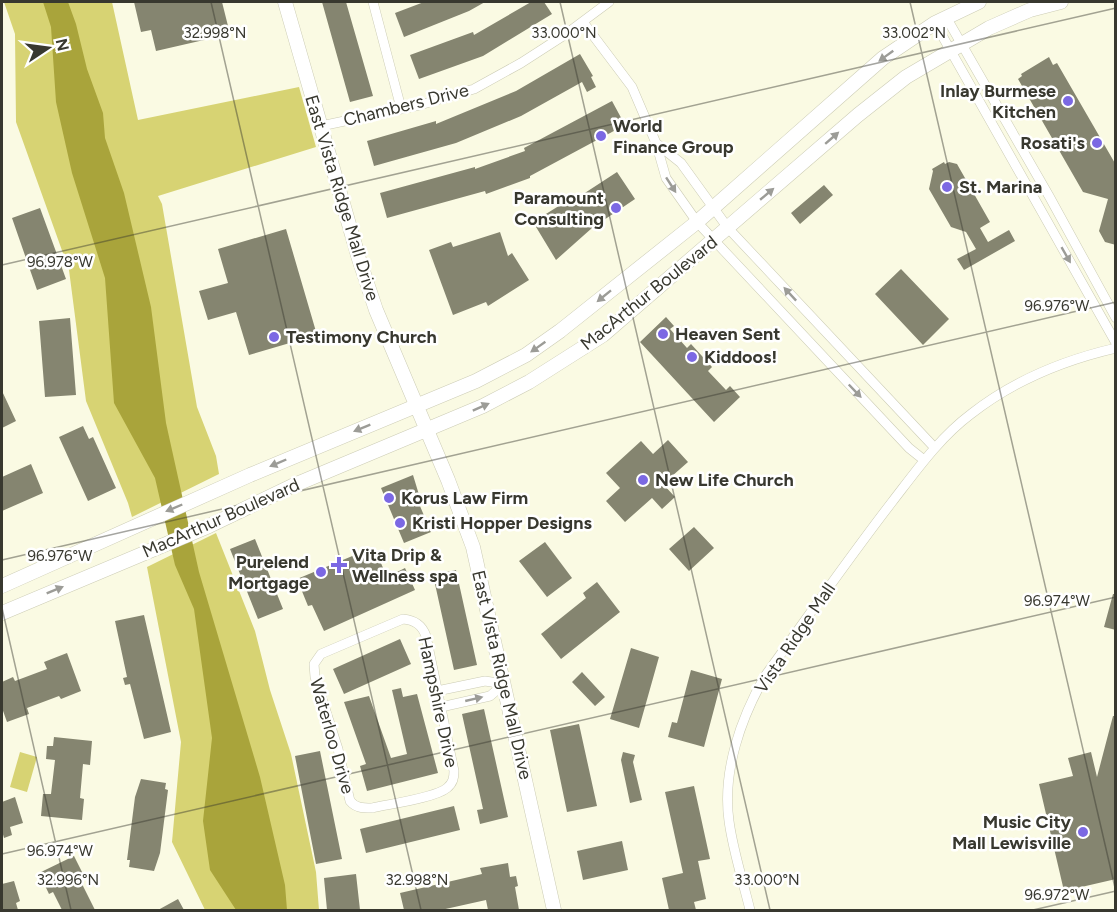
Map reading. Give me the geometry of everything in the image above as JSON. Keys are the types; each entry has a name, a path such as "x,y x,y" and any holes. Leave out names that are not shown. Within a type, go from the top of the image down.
{"main road":[{"name":"East Vista Ridge Mall Drive","path":"285,2 376,310 448,480 473,547 554,910"},
{"name":"MacArthur Boulevard","path":"2,586 145,521 476,381 526,355 560,331 713,208 883,58 940,20 979,2"},
{"path":"1030,10 1045,2"},
{"name":"MacArthur Boulevard","path":"2,613 209,526 292,486 504,396 603,335 858,115 906,77 989,28 1030,10 1061,2"}],"street":[{"path":"373,2 402,108"},
{"name":"Chambers Drive","path":"321,126 420,105 474,89 521,63 609,2"},
{"path":"940,20 962,42 1116,318"},
{"path":"940,20 949,50 1116,343"},
{"path":"583,22 632,87 656,143 666,178 696,222 909,448 924,460"},
{"path":"656,143 681,163 728,228 934,447"},
{"name":"Vista Ridge Mall","path":"750,910 729,821 727,800 732,758 755,693 765,676 934,447 970,414 999,394 1082,356 1116,348"},
{"name":"Waterloo Drive","path":"415,621 397,620 321,654 314,664 315,677 338,749 346,789 354,806 372,808 438,793 450,785"},
{"name":"Hampshire Drive","path":"415,621 426,636 454,771 450,785"},
{"path":"437,691 485,681 504,684"},
{"path":"441,707 490,696 504,684"}],"shaded area":[{"path":"4,2 112,2 138,120 299,87 316,147 158,196 162,204 197,407 216,456 219,474 132,517 86,401 69,270 16,122 15,34"},
{"path":"43,2 68,2 87,69 103,113 105,138 124,193 151,307 166,423 199,572 260,777 285,885 287,910 236,910 210,870 203,821 212,738 194,609 175,565 155,478 114,403 105,278 72,173 56,102 51,27"},
{"path":"216,533 255,631 270,690 291,754 316,872 319,910 205,910 172,842 181,742 147,567"},
{"path":"20,752 37,757 27,792 10,787"}],"building":[{"path":"134,2 222,2 230,34 156,51 151,30 141,32"},
{"path":"322,2 346,2 373,96 350,102"},
{"path":"424,2 485,2 469,11 404,37 395,13"},
{"path":"531,2 544,2 552,14 483,56 419,79 410,55 473,32 474,35"},
{"path":"580,54 593,76 591,77 596,87 587,92 582,82 521,116 456,143 374,166 367,141 436,121 436,124 516,91"},
{"path":"1049,57 1053,65 1057,63 1116,165 1116,245 1105,242 1099,231 1108,199 1083,192 1018,79 1022,76 1021,74"},
{"path":"612,101 625,125 530,178 486,194 485,191 387,218 380,193 475,167 475,169 525,151 524,148"},
{"path":"944,162 945,164 949,162 957,164 990,222 980,228 988,242 1009,230 1015,241 964,270 957,259 976,249 966,232 951,227 929,189 932,169"},
{"path":"617,172 635,199 592,228 556,260 533,222 570,199 571,202"},
{"path":"824,185 833,195 800,224 791,213"},
{"path":"40,208 66,279 37,290 12,218"},
{"path":"286,229 317,335 249,355 236,312 208,320 199,291 228,283 218,249"},
{"path":"500,232 508,256 512,253 529,280 488,306 486,302 453,315 429,250 451,242 453,247"},
{"path":"901,269 949,319 923,345 875,294"},
{"path":"666,317 674,326 670,329 687,348 691,344 712,367 708,371 726,390 730,386 740,397 714,422 640,342"},
{"path":"70,318 76,395 45,397 39,321"},
{"path":"2,391 16,421 2,428"},
{"path":"83,426 89,439 93,437 116,488 88,501 59,437"},
{"path":"668,440 688,462 663,484 675,497 662,509 652,498 625,522 606,501 620,488 606,473 641,441 653,454"},
{"path":"31,464 43,493 2,511 2,477"},
{"path":"413,475 420,498 417,499 431,532 404,543 381,488"},
{"path":"694,527 714,548 689,571 669,549"},
{"path":"255,539 283,609 258,619 230,549"},
{"path":"545,542 572,578 547,597 519,561"},
{"path":"374,547 387,577 405,568 415,590 324,631 312,605 308,606 297,579"},
{"path":"456,570 477,665 454,670 433,575"},
{"path":"597,582 620,612 561,659 541,634 586,598 583,593"},
{"path":"1113,594 1116,594 1116,630 1104,627"},
{"path":"144,615 171,732 144,739 130,684 125,685 123,678 127,677 115,621"},
{"path":"400,639 411,664 344,694 333,669"},
{"path":"631,648 659,657 639,728 610,719"},
{"path":"67,653 81,691 61,699 59,696 27,708 29,714 7,722 2,708 2,682 13,677 15,681 47,669 44,662"},
{"path":"691,670 722,679 704,747 668,737 672,722 677,723"},
{"path":"582,672 605,697 595,706 572,682"},
{"path":"401,688 403,697 417,694 438,773 367,791 360,766 366,764 344,702 369,696 391,758 407,754 392,690"},
{"path":"484,709 508,817 480,824 477,810 483,809 462,714"},
{"name":"Music City Mall Lewisville","path":"1113,716 1116,716 1116,879 1064,891 1039,784 1073,776 1068,758 1091,752 1097,777"},
{"path":"579,724 597,806 567,812 550,730"},
{"path":"54,737 92,741 90,765 83,764 80,798 84,799 82,820 41,816 43,794 51,794 55,760 46,759 47,746 53,746"},
{"path":"320,751 342,859 316,864 295,756"},
{"path":"623,752 635,755 633,762 642,800 630,803 621,760"},
{"path":"141,779 166,783 165,789 168,790 160,853 154,871 129,867 130,860 127,860 135,797"},
{"path":"694,786 710,859 698,861 706,899 694,902 696,910 669,910 662,878 683,873 665,792"},
{"path":"15,797 23,823 10,827 12,835 4,838 2,802"},
{"path":"454,806 460,830 366,853 360,829"},
{"path":"622,841 628,870 583,880 577,851"},
{"path":"74,856 84,876 79,878 95,910 62,910 53,892 49,894 39,873"},
{"path":"508,863 510,877 516,876 518,886 515,887 519,910 488,910 486,900 441,910 404,910 400,893 482,874 480,868"},
{"path":"356,874 360,910 327,910 324,878"},
{"path":"14,881 20,901 16,903 18,910 2,910 2,884"},
{"path":"178,899 184,910 158,910"}],"place":[{"name":"Inlay Burmese Kitchen","path":"1068,101"},
{"name":"World Finance Group","path":"601,136"},
{"name":"Rosati's","path":"1097,143"},
{"name":"St. Marina","path":"947,187"},
{"name":"Paramount Consulting","path":"616,208"},
{"name":"Heaven Sent","path":"663,334"},
{"name":"Testimony Church","path":"274,337"},
{"name":"Kiddoos!","path":"692,357"},
{"name":"New Life Church","path":"643,480"},
{"name":"Korus Law Firm","path":"389,498"},
{"name":"Kristi Hopper Designs","path":"400,523"},
{"name":"Vita Drip & Wellness spa","path":"339,565"},
{"name":"Purelend Mortgage","path":"321,572"},
{"name":"Music City Mall Lewisville","path":"1083,832"}]}
